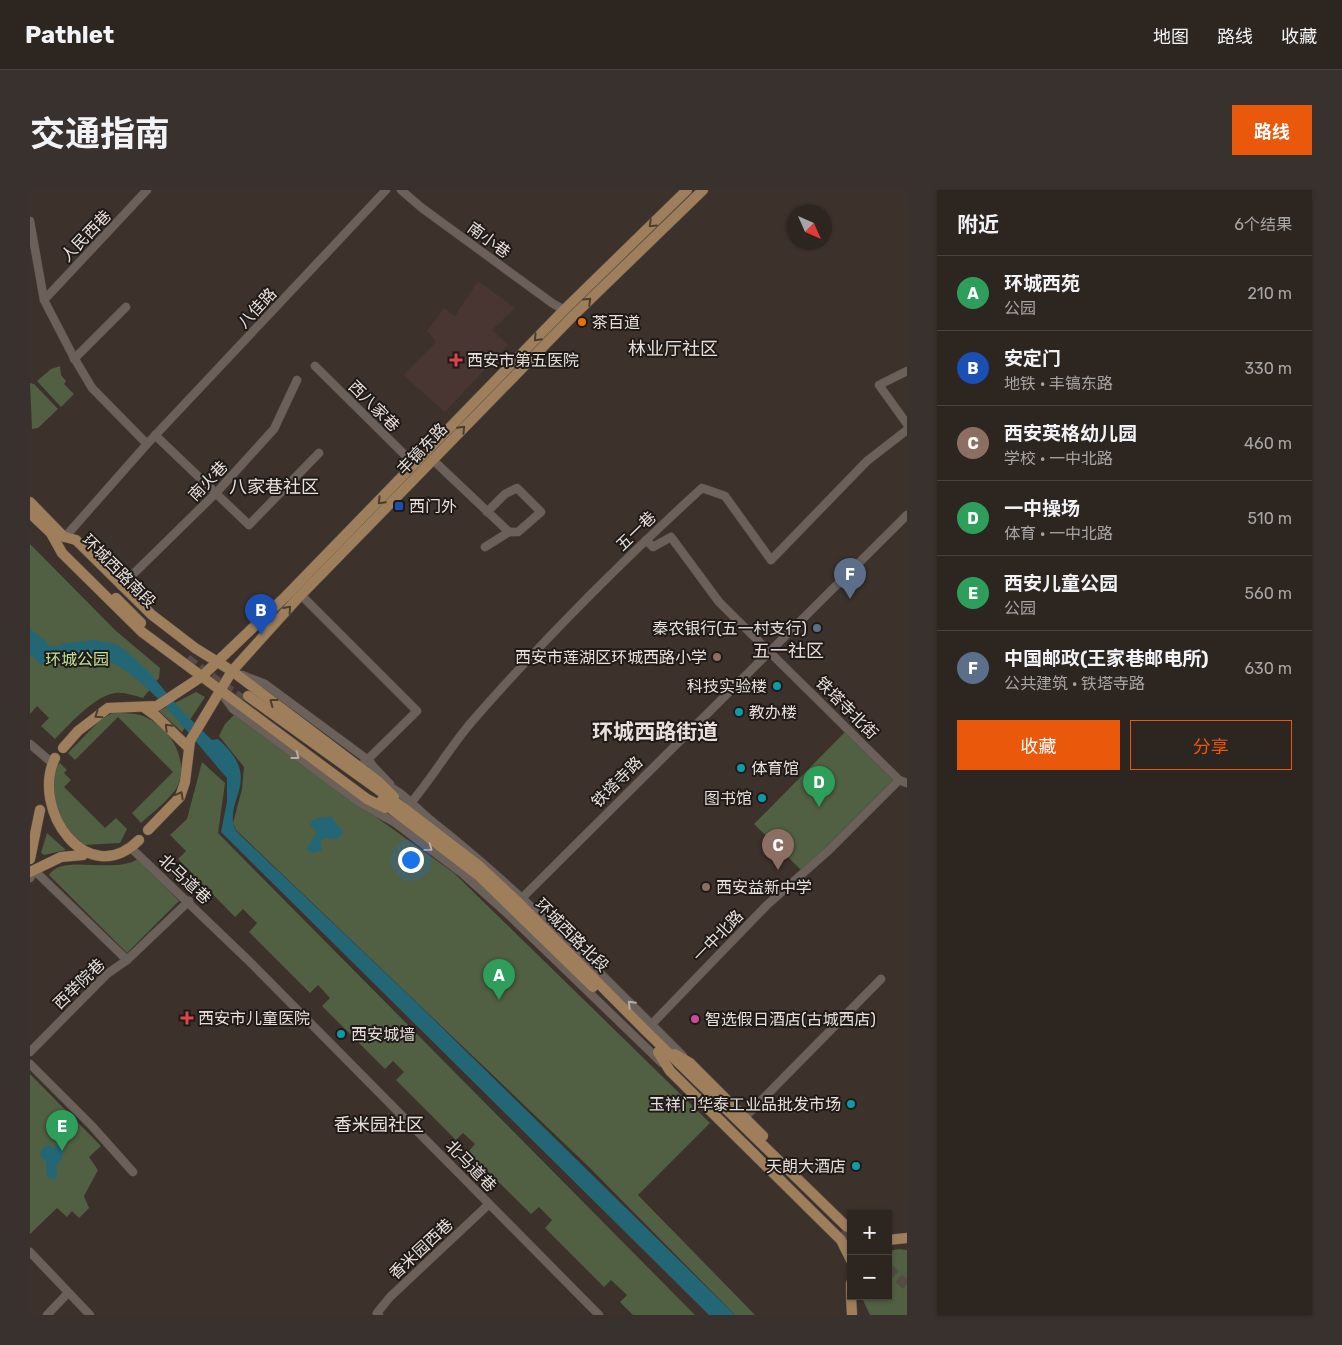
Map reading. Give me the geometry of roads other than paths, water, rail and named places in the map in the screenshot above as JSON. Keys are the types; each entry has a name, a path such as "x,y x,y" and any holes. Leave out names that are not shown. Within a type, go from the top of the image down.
{"main road":[{"name":"丰镐东路","path":"145,708 156,706 201,676 286,597 564,310 687,190"},
{"name":"丰镐东路","path":"190,745 202,720 232,672 301,595 574,315 702,190"},
{"name":"环城西路南段","path":"30,502 145,618 189,657 141,623 30,513"},
{"path":"52,534 62,553 127,620 367,799 402,812"},
{"path":"65,537 76,540 121,586 164,625 366,763 402,812"},
{"name":"环城西路北段","path":"246,698 478,865 520,899 649,1028 658,1047"},
{"path":"63,748 90,721 108,708 119,706 145,708 190,745 186,782 180,797 148,830"},
{"path":"30,859 32,832 40,810 41,778 53,760"},
{"path":"40,810 51,832 64,844 88,855 111,855 131,848 139,840"},
{"name":"环城西路北段","path":"402,812 479,876 847,1227"},
{"path":"31,873 61,857 101,855"},
{"path":"658,1047 690,1063 745,1117 847,1227"},
{"path":"658,1047 670,1071 847,1247"},
{"path":"892,1240 907,1238"},
{"path":"851,1300 852,1315"},
{"path":"852,1300 858,1315"}],"street":[{"name":"人民西巷","path":"44,300 147,190"},
{"name":"八佳路","path":"65,537 155,435 386,190"},
{"name":"南小巷","path":"401,190 422,208 552,304 564,310"},
{"path":"30,221 44,300 74,358 92,388 147,444"},
{"path":"74,358 126,307"},
{"name":"西八家巷","path":"315,366 414,466"},
{"path":"907,371 879,385 907,424"},
{"name":"南火巷","path":"121,586 216,493 274,429 297,380"},
{"name":"五一巷","path":"402,812 473,720 552,633 646,540 702,488 725,496 771,560 867,461 907,430"},
{"path":"155,435 250,525 320,453"},
{"path":"432,460 509,532"},
{"path":"485,547 509,532 518,532 541,512 517,488 505,494 487,512"},
{"name":"铁塔寺路","path":"520,899 907,515"},
{"name":"铁塔寺北街","path":"646,540 653,547 671,537 719,602 899,780 907,783"},
{"path":"301,595 417,711 366,763 392,786 402,812 452,864 486,893 670,1071"},
{"path":"220,691 233,709 360,803 402,812"},
{"path":"30,744 53,760"},
{"name":"一中北路","path":"649,1028 767,904 828,852 899,780"},
{"path":"379,782 392,786"},
{"name":"北马道巷","path":"131,848 189,901 599,1315"},
{"name":"西举院巷","path":"31,873 127,960"},
{"name":"西举院巷","path":"30,1052 107,974 127,960 189,901"},
{"path":"745,1117 881,979"},
{"path":"649,1028 690,1063"},
{"path":"30,1064 92,1126 134,1172"},
{"name":"香米园西巷","path":"379,1315 377,1313 390,1297 489,1204"},
{"path":"30,1252 90,1315"},
{"path":"47,1315 68,1293"}],"water":[{"path":"30,629 47,642 47,645 58,647 60,644 93,640 116,644 149,672 181,710 212,740 218,739 232,754 239,767 241,778 233,820 236,831 418,1004 735,1315 709,1315 221,832 227,802 227,778 170,711 152,693 119,666 104,660 89,658 40,664 30,654"},
{"path":"331,817 343,832 338,839 324,838 320,842 322,850 313,853 306,849 317,832 310,825 311,822 317,818"},
{"path":"49,1145 55,1148 57,1145 63,1149 62,1158 56,1166 57,1176 53,1179 47,1177 46,1160 41,1158 42,1150"}],"tunnel":[{"path":"187,659 244,701"},
{"path":"842,1231 847,1236"},
{"path":"892,1272 907,1286"}],"place":[{"name":"茶百道","path":"582,322"},
{"name":"西安市第五医院","path":"456,360"},
{"name":"西门外","path":"399,506"},
{"name":"中国邮政(王家巷邮电所)","path":"850,599"},
{"name":"秦农银行(五一村支行)","path":"817,628"},
{"name":"安定门","path":"261,635"},
{"name":"西安市莲湖区环城西路小学","path":"717,657"},
{"name":"科技实验楼","path":"777,686"},
{"name":"教办楼","path":"739,712"},
{"name":"体育馆","path":"741,768"},
{"name":"图书馆","path":"762,798"},
{"name":"一中操场","path":"819,807"},
{"name":"西安英格幼儿园","path":"778,870"},
{"name":"西安益新中学","path":"706,887"},
{"name":"环城西苑","path":"499,1000"},
{"name":"西安市儿童医院","path":"187,1018"},
{"name":"智选假日酒店(古城西店)","path":"695,1019"},
{"name":"西安城墙","path":"341,1034"},
{"name":"玉祥门华泰工业品批发市场","path":"851,1104"},
{"name":"西安儿童公园","path":"62,1151"},
{"name":"天朗大酒店","path":"856,1166"}],"district":[{"name":"林业厅社区","path":"673,349"},
{"name":"八家巷社区","path":"274,487"},
{"name":"五一社区","path":"788,651"},
{"name":"环城西路街道","path":"655,731"},
{"name":"香米园社区","path":"379,1125"}],"park label":[{"name":"环城公园","path":"77,659"}]}
